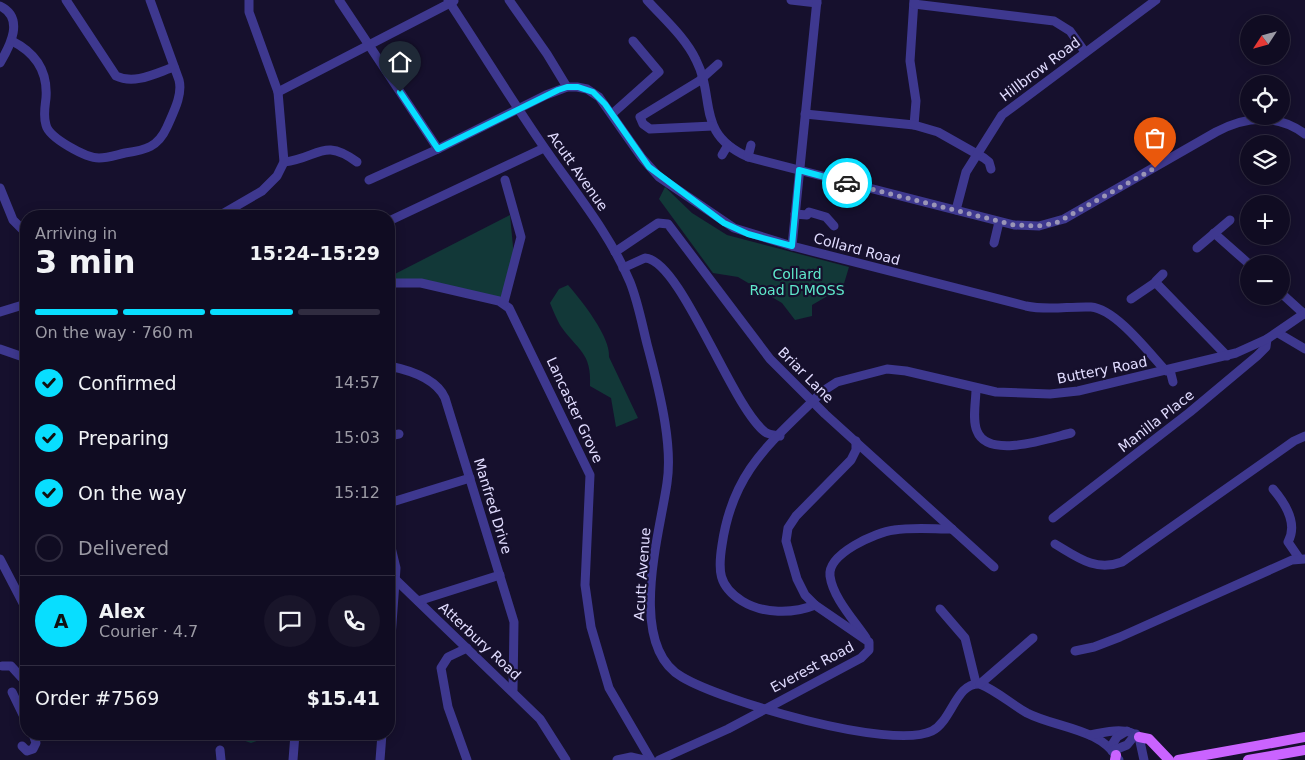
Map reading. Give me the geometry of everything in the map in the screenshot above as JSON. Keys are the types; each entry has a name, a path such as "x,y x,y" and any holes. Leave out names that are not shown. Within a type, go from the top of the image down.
{"main road":[{"path":"1134,734 1149,739 1169,760"},
{"path":"1178,760 1305,737"},
{"path":"1248,760 1305,750"}],"street":[{"path":"66,0 116,76 126,79 139,79 174,67"},
{"path":"12,40 36,58 43,70 46,84 45,123 49,132 58,140 96,158 144,150 155,145 169,122 180,90 174,67 150,0"},
{"path":"229,210 262,191 278,176 284,162 278,92 250,12 249,0"},
{"path":"339,0 438,149"},
{"path":"369,180 567,87 547,54 509,0"},
{"path":"647,0 690,49 699,64 713,126 728,145 748,157 1024,227 1056,223 1216,132 1239,121 1264,118 1275,120 1305,134"},
{"path":"792,0 817,1 802,102 805,114 792,246"},
{"name":"Hillbrow Road","path":"956,210 966,172 995,123 1006,111 1156,0"},
{"path":"278,92 451,1"},
{"name":"Acutt Avenue","path":"451,1 544,148 587,207 615,252 637,301 666,424 668,447 668,480 658,531 651,599 654,637 668,666 683,678 762,709 869,732 914,736 930,732 941,724 961,694 978,684 1033,638"},
{"path":"914,125 916,101 910,61 914,2 1054,21 1070,31 1085,52"},
{"path":"0,6 9,12 13,20 12,40 0,63"},
{"path":"612,114 659,74 658,68 633,41"},
{"path":"713,126 650,129 645,127 640,119 642,115 702,78 718,64"},
{"name":"Collard Road","path":"567,87 583,88 593,92 612,114 649,167 673,187 734,228 792,246 1038,305 1090,307 1104,311 1117,320 1168,370"},
{"path":"805,114 914,125 938,132 988,161 991,169"},
{"path":"722,155 728,145"},
{"path":"748,157 751,145"},
{"path":"284,162 302,159 329,148 346,154 357,162"},
{"path":"395,218 544,148"},
{"path":"395,284 422,283 504,302 521,237 505,180"},
{"path":"0,188 12,220 20,228"},
{"path":"795,214 807,215 809,212 826,217 834,226"},
{"path":"1197,248 1230,220"},
{"path":"994,243 1000,222"},
{"name":"Briar Lane","path":"615,252 658,223 668,224 760,347 813,401 994,566"},
{"path":"1214,233 1240,256"},
{"path":"623,268 645,258 660,264 680,291 744,403 765,432 780,436"},
{"path":"1131,299 1156,282 1163,274"},
{"path":"1156,282 1227,356"},
{"path":"1290,301 1304,313"},
{"name":"Lancaster Grove","path":"504,302 527,343 590,475 585,585 591,627 609,688 651,760"},
{"path":"0,312 20,306"},
{"name":"Buttery Road","path":"815,605 788,612 759,607 744,602 728,590 719,572 724,526 738,486 755,460 813,401 827,388 837,382 887,369 906,371 976,389 1050,398 1227,356 1278,333 1304,313"},
{"path":"1278,333 1305,349"},
{"name":"Manilla Place","path":"1053,518 1190,412 1257,356 1266,347 1267,339"},
{"path":"0,349 20,356"},
{"name":"Manfred Drive","path":"395,368 430,381 441,390 500,575 515,630 513,690"},
{"path":"1168,370 1173,382"},
{"path":"976,389 976,428 985,441 992,444 1021,445 1071,433"},
{"path":"395,435 399,434"},
{"path":"1055,544 1087,563 1105,566 1117,564 1136,553 1294,441 1305,436"},
{"name":"Everest Road","path":"658,760 728,729 762,709 861,658 869,650 869,642 815,605 805,595 799,584 786,541 786,532 796,516 850,462 856,450 856,441"},
{"path":"395,501 470,478"},
{"path":"1075,651 1094,647 1120,637 1302,558 1288,542 1292,530 1289,514 1284,501 1274,489"},
{"path":"869,642 834,587 830,573 832,563 844,552 892,530 952,529"},
{"path":"0,559 20,595"},
{"path":"395,559 395,592"},
{"path":"418,600 500,575"},
{"name":"Atterbury Road","path":"396,580 513,690 546,726 566,760"},
{"path":"940,609 965,638 978,684 1040,719 1090,735 1134,734"},
{"path":"467,648 448,657 441,668 448,707 467,760"},
{"path":"2,666 11,666 20,677"},
{"path":"12,692 20,708"},
{"path":"1090,735 1115,755 1127,745 1134,734"},
{"path":"1134,734 1144,760"},
{"path":"22,746 27,751 33,750 36,743 35,740"},
{"path":"293,760 295,740"},
{"path":"380,760 382,740"},
{"path":"220,750 221,760"},
{"path":"617,760 631,757 644,760"}],"green space":[{"name":"Collard Road D'MOSS","path":"665,187 692,213 727,235 849,267 843,287 812,305 812,316 795,320 782,303 738,277 713,273 659,199"},
{"path":"510,215 514,257 502,298 395,281 395,274"},
{"path":"568,285 600,329 605,339 609,357 638,418 616,427 611,398 590,386 589,366 586,358 560,325 550,303 559,289"},
{"path":"242,740 259,740 251,743"}],"way so far":[{"path":"847,183 1024,227 1056,223 1155,168"}],"route":[{"path":"400,92 438,149 558,90 567,87 588,89 605,104 642,158 659,177 724,223 748,234 792,246 799,170 847,183"}]}
